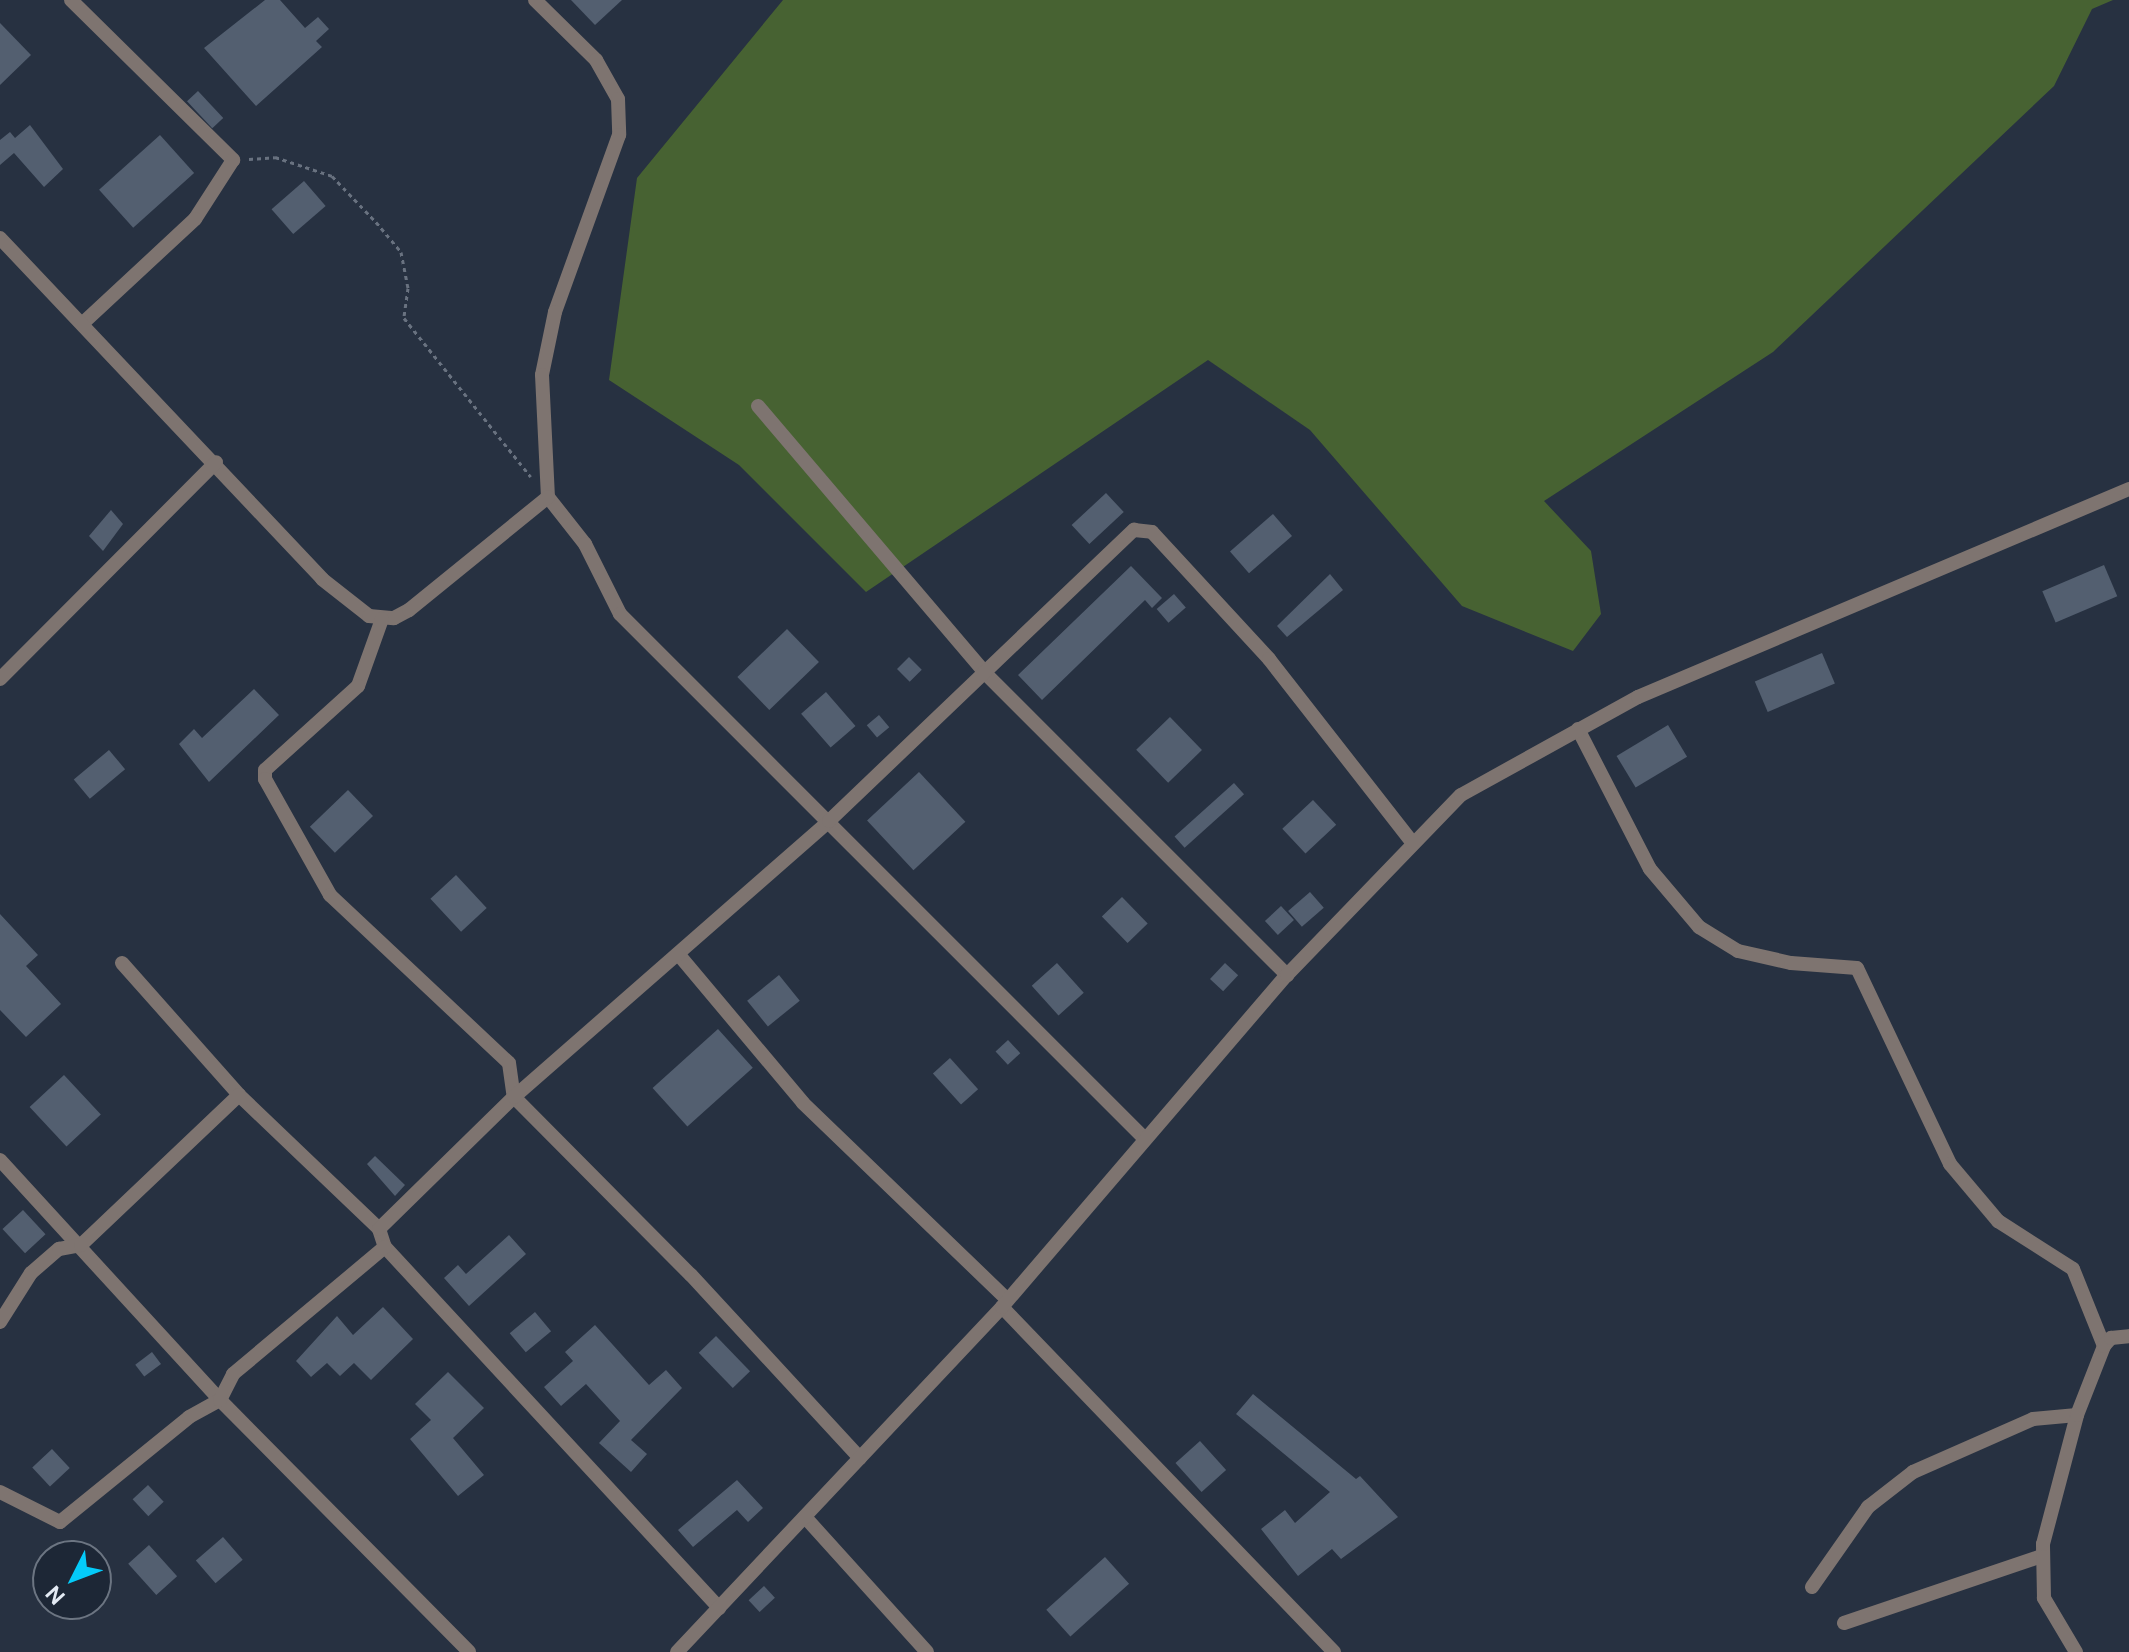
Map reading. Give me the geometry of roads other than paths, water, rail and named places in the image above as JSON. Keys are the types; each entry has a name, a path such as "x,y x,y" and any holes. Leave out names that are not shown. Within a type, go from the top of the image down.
{"street":[{"path":"71,0 233,160 195,219 83,323"},
{"path":"535,0 596,60 618,99 619,135 555,312 542,375 548,497 585,544 620,614 1144,1138"},
{"path":"0,238 216,462 322,579 369,616 382,619 409,610 548,497"},
{"path":"758,406 984,672 1287,975"},
{"path":"0,679 216,462"},
{"path":"677,1652 1005,1303 1287,975 1412,842 1461,795 1638,697 2129,489"},
{"path":"379,1229 514,1097 829,821 1134,530 1152,532 1269,659 1412,842"},
{"path":"382,619 358,686 273,761 265,779 330,895 509,1063 514,1097 691,1275 860,1458"},
{"path":"1578,729 1650,869 1699,927 1738,951 1791,963 1857,968 1950,1164 1998,1221 2073,1269 2104,1346"},
{"path":"679,955 803,1103 1005,1303 1334,1652"},
{"path":"122,963 239,1095 379,1229 385,1247 719,1608"},
{"path":"0,1322 31,1273 59,1249 81,1245 239,1095"},
{"path":"0,1160 220,1400 468,1652"},
{"path":"0,1492 60,1522 189,1417 220,1400 233,1374 385,1247"},
{"path":"2076,1652 2044,1598 2042,1556 2077,1415 2104,1346 2111,1338 2129,1336"},
{"path":"1812,1587 1868,1507 1913,1472 2033,1419 2077,1415"},
{"path":"805,1517 927,1652"},
{"path":"1844,1623 2042,1556"}]}
